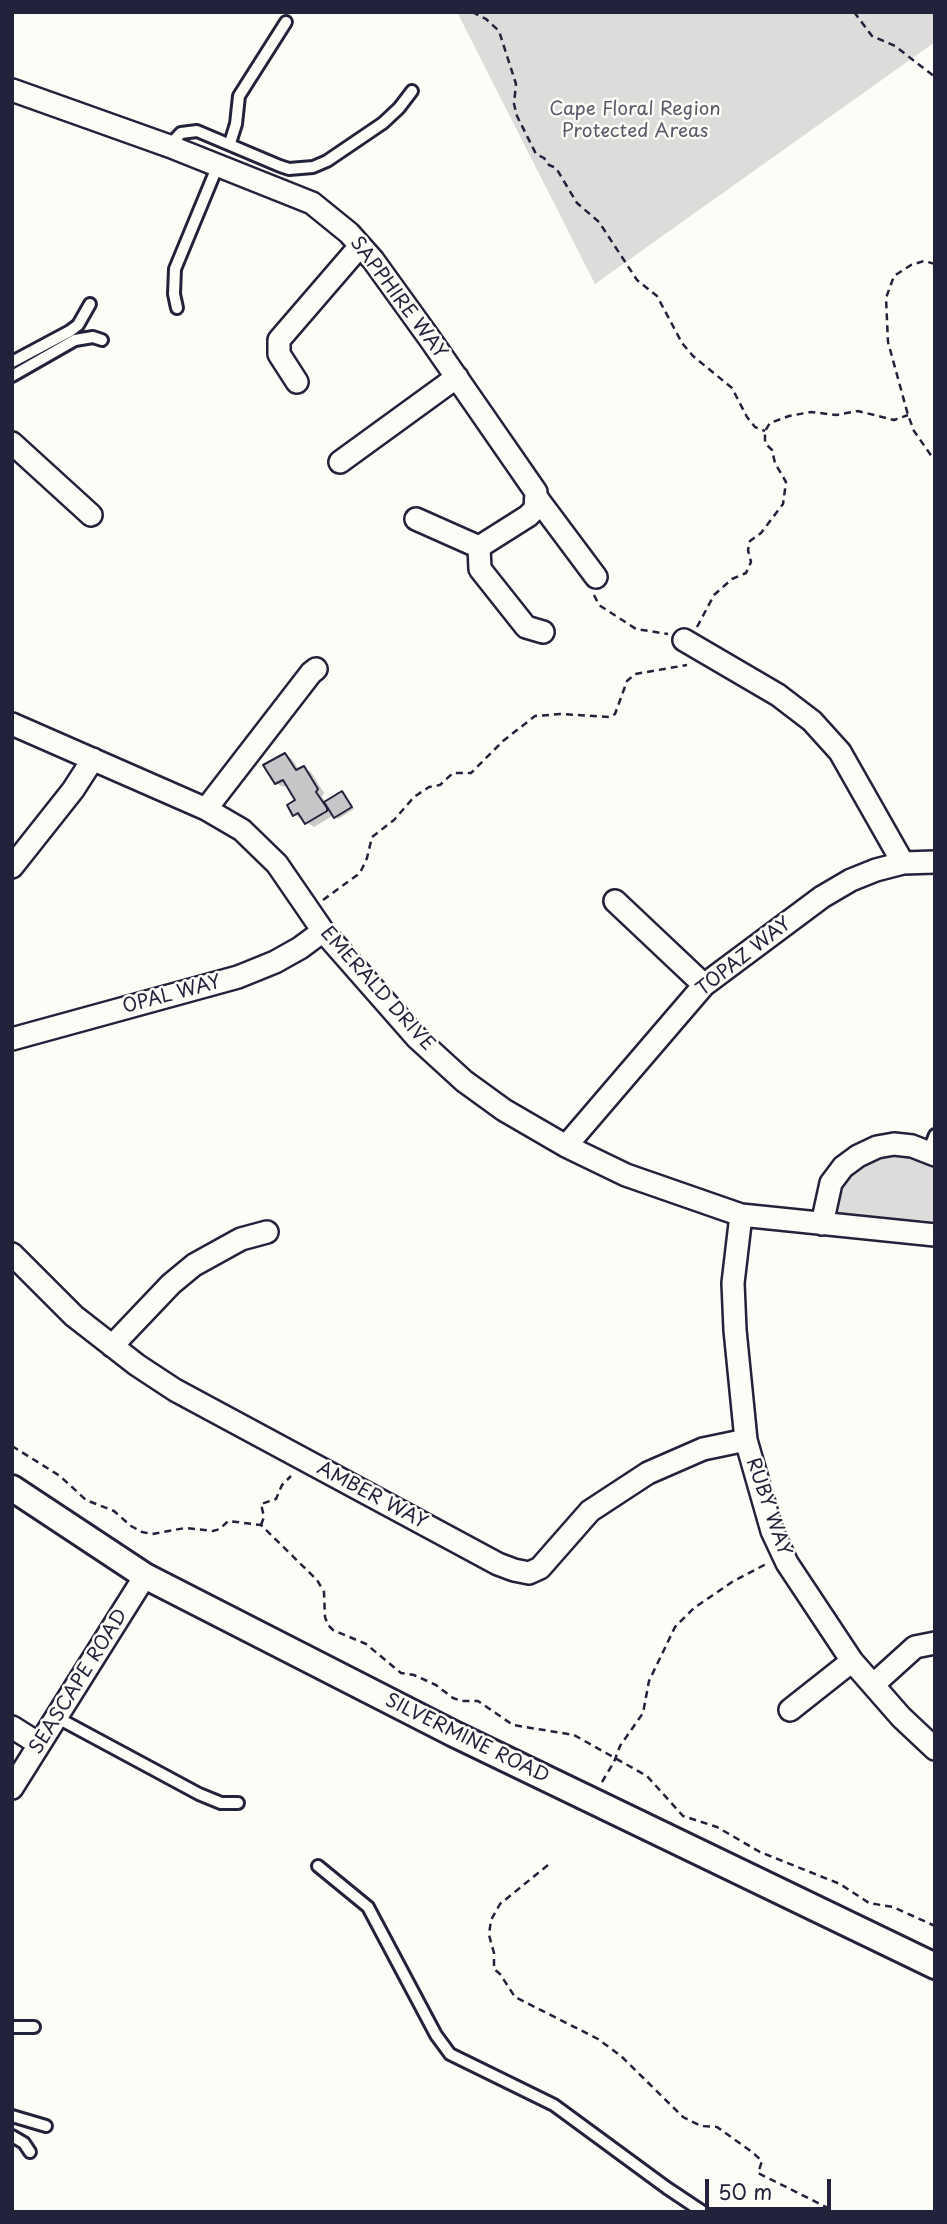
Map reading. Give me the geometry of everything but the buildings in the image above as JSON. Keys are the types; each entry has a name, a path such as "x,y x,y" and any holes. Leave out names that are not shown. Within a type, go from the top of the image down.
{"street":[{"name":"SAPPHIRE WAY","path":"12,90 218,165 312,203 332,217 360,246 457,377 528,478 537,498 596,577"},
{"path":"297,382 279,354 279,340 360,246"},
{"path":"340,462 457,377"},
{"path":"12,443 91,515"},
{"path":"479,547 528,516 535,509 537,498"},
{"path":"416,519 479,547"},
{"path":"479,547 481,569 526,627 543,632"},
{"path":"690,643 778,695 824,734 840,752 903,863"},
{"path":"206,808 316,669"},
{"name":"EMERALD DRIVE","path":"12,724 206,808 242,830 261,845 277,864 323,931 417,1038 464,1081 504,1110 566,1146 626,1175 741,1214 935,1235"},
{"path":"12,867 73,790 93,759"},
{"name":"TOPAZ WAY","path":"566,1146 704,985 822,897 863,875 903,863 935,862"},
{"path":"615,901 704,985"},
{"name":"OPAL WAY","path":"12,1039 238,977 275,962 323,931"},
{"path":"822,1224 831,1183 843,1167 858,1156 877,1147 894,1144 933,1148"},
{"name":"RUBY WAY","path":"741,1214 733,1283 735,1330 746,1440 769,1520 784,1556 852,1661 901,1717 935,1749"},
{"path":"112,1346 171,1284 194,1265 232,1244 267,1232"},
{"name":"AMBER WAY","path":"12,1254 74,1316 175,1390 498,1564 529,1573 540,1569 549,1560 558,1545 590,1511 648,1473 703,1449 746,1440"},
{"name":"SILVERMINE ROAD","path":"12,1488 145,1576 454,1734 935,1966"},
{"name":"SEASCAPE ROAD","path":"12,1788 145,1576"},
{"path":"873,1685 915,1647 935,1643"},
{"path":"790,1710 852,1661"},
{"path":"12,1727 39,1744"}],"lane":[{"path":"230,143 236,124 239,96 286,22"},
{"path":"169,146 181,134 197,131 289,169 313,167 327,161 383,123 412,91"},
{"path":"177,308 174,294 175,269 218,165"},
{"path":"12,362 70,331 78,325 90,304"},
{"path":"12,376 75,340 93,337 102,340"},
{"path":"56,1717 199,1794 221,1803 238,1803"},
{"path":"318,1866 368,1908 436,2035 450,2053 457,2059 554,2105 703,2212"},
{"path":"12,2027 34,2027"},
{"path":"12,2116 46,2126"},
{"path":"12,2136 24,2143 30,2152"}],"path":[{"path":"472,12 486,19 499,31 516,84 514,104 517,116 536,154 556,168 573,197 598,222 637,280 657,296 682,343 693,356 732,388 747,417 755,427 765,431"},
{"path":"855,12 872,36 895,46 935,77"},
{"path":"935,264 924,261 911,265 894,276 886,298 888,342 908,415 914,431 935,461"},
{"path":"309,909 360,873 372,837 394,820 414,797 429,787 440,785 453,773 471,773 503,741 535,716 610,717 615,714 628,681 635,674 687,665 690,643 714,595 732,579 746,573 751,562 748,550 750,541 761,533 783,504 786,482 775,463 772,450 765,443 765,431 770,424 778,419 811,412 836,415 858,411 894,420 908,415"},
{"path":"596,577 594,595 599,605 616,617 636,629 658,631 690,643"},
{"path":"12,1446 60,1476 86,1500 114,1511 131,1527 142,1532 152,1534 185,1528 213,1531 220,1529 228,1521 261,1525 317,1580 324,1592 325,1617 333,1630 356,1638 401,1673 414,1675 436,1685 453,1698 478,1701 513,1726 574,1735 647,1776 682,1816 717,1827 760,1852 840,1884 869,1903 893,1908 935,1926"},
{"path":"261,1525 264,1517 261,1504 276,1499 282,1485 292,1474 287,1468 293,1454"},
{"path":"592,1800 620,1746 643,1713 649,1681 675,1627 694,1608 744,1574 784,1556"},
{"path":"548,1865 500,1904 491,1920 489,1935 494,1953 494,1969 515,1997 598,2039 621,2056 683,2117 701,2126 717,2127 752,2152 762,2161 758,2173 836,2212"}],"green space":[{"name":"Cape Floral Region Protected Areas","path":"457,12 935,12 935,42 595,284"},
{"path":"904,1149 935,1163 935,1233 824,1221 838,1174 874,1155"}]}
